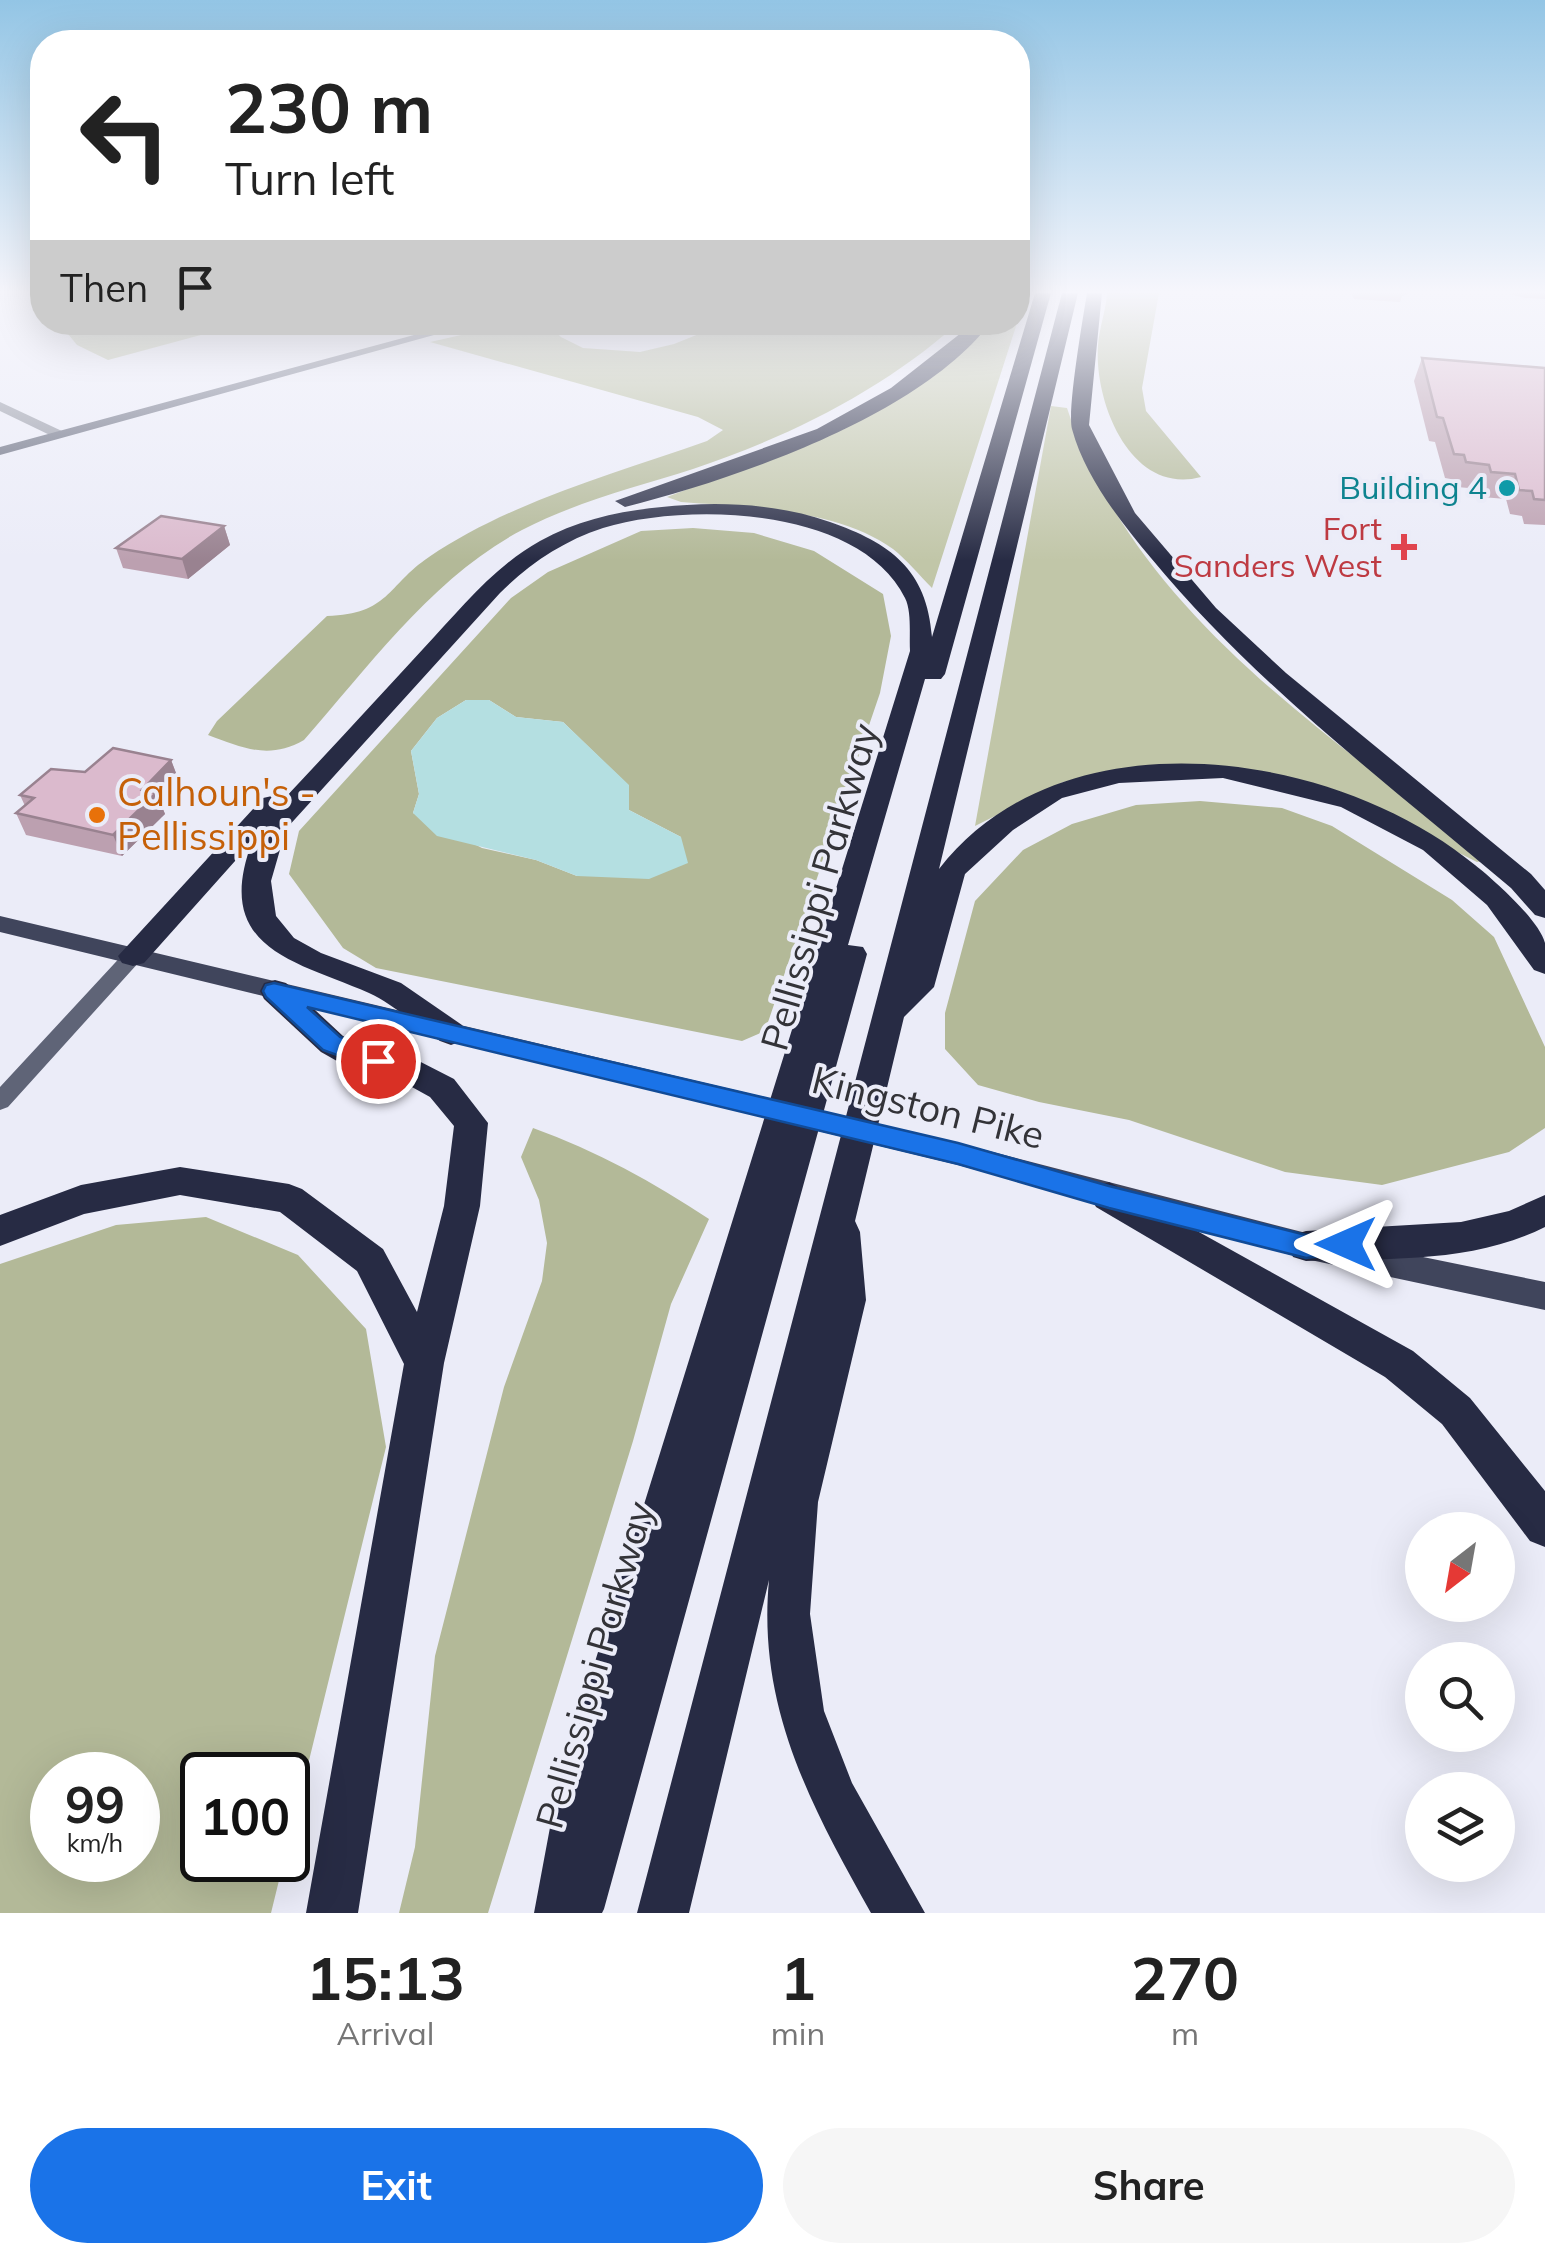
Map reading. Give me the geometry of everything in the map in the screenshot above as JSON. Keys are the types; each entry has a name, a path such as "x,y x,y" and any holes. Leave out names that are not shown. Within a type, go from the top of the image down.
{"highway":[{"path":"133,956 492,575 548,534 614,504 833,432 913,382"},
{"name":"Pellissippi Parkway","path":"576,1913 1017,382"},
{"path":"899,1913 833,1798 800,1711 788,1614 797,1502 832,1296 840,1208 1048,382"},
{"path":"1084,382 1080,424 1126,514 1208,613 1278,678 1521,880 1545,908"},
{"path":"451,1033 386,988 300,956 275,939 256,899 255,874 261,849 274,826 492,588 554,542 610,520 674,509 721,507 770,512 846,534 884,554 909,579 924,621 922,651 584,1774 560,1913"},
{"path":"889,1012 918,987 952,871 1003,824 1053,792 1118,774 1224,770 1350,801 1433,844 1496,898 1545,963"},
{"path":"274,991 332,1044 355,1056 400,1066 442,1088 471,1123 462,1206 424,1363 332,1913"},
{"path":"0,1230 82,1200 180,1181 289,1198 370,1260 424,1363"},
{"path":"1109,1197 1399,1364 1456,1411 1498,1460 1545,1526"},
{"path":"1306,1246 1465,1237 1531,1219 1545,1210"},
{"path":"663,1913 832,1296"}],"main road":[{"name":"Kingston Pike","path":"0,924 958,1154 1306,1246 1545,1296"}],"street":[{"path":"0,452 252,382"},
{"path":"0,406 60,434"},
{"path":"0,1101 133,956"}],"shaded area":[{"path":"574,382 879,382 764,442 563,511 490,549 404,624 304,740 267,751 208,735 217,721 327,616 348,614 376,604 429,557 494,520 564,490 707,441 723,430 698,417"},
{"path":"906,382 998,382 932,588 893,549 846,525 791,512 681,502 667,497 844,429"},
{"path":"1101,382 1143,382 1146,411 1201,477 1176,479 1155,473 1137,459 1110,418"},
{"path":"1051,406 1067,408 1097,481 1138,547 1187,607 1242,663 1302,715 1489,860 1477,862 1330,788 1205,766 1149,769 1063,782 975,826"},
{"path":"693,528 754,533 814,551 883,594 891,636 880,693 765,1031 742,1041 376,968 343,948 289,874 299,831 511,598 548,572 641,531","holes":["466,700 489,700 516,717 563,722 628,785 629,810 681,837 577,876 536,860 482,848 413,813 419,794 411,751 437,718"]},
{"path":"466,700 489,700 516,717 563,722 629,785 629,810 681,837 688,863 649,879 577,876 536,860 437,836 413,813 419,794 411,751 437,718"},
{"path":"1200,801 1282,808 1332,826 1452,900 1494,937 1545,1047 1545,1128 1509,1152 1382,1185 1285,1172 1129,1120 978,1085 945,1049 945,1013 975,901 1023,850 1072,824 1136,805"},
{"path":"533,1128 624,1168 709,1219 671,1304 633,1441 488,1913 399,1913 415,1847 435,1656 504,1387 542,1281 547,1243 539,1200 521,1157"},
{"path":"206,1217 298,1255 366,1329 386,1447 310,1756 310,1752 180,1752 180,1882 279,1882 271,1913 0,1913 0,1264 116,1225"}],"building":[{"path":"1428,382 1545,382 1545,500 1534,499 1532,491 1519,490 1515,474 1491,472 1489,465 1466,462 1464,455 1454,454 1443,418 1437,417"},
{"path":"161,516 224,526 182,559 116,548"},
{"path":"113,748 171,760 142,790 156,793 113,835 16,813 34,798 20,795 51,769 85,772"}],"place":[{"name":"Building 4","path":"1507,488"},
{"name":"Fort Sanders West","path":"1404,547"},
{"name":"Calhoun's - Pellissippi","path":"97,815"}],"route":[{"path":"378,1061 355,1056 332,1044 274,991 958,1154 1306,1246 1346,1244"}]}
